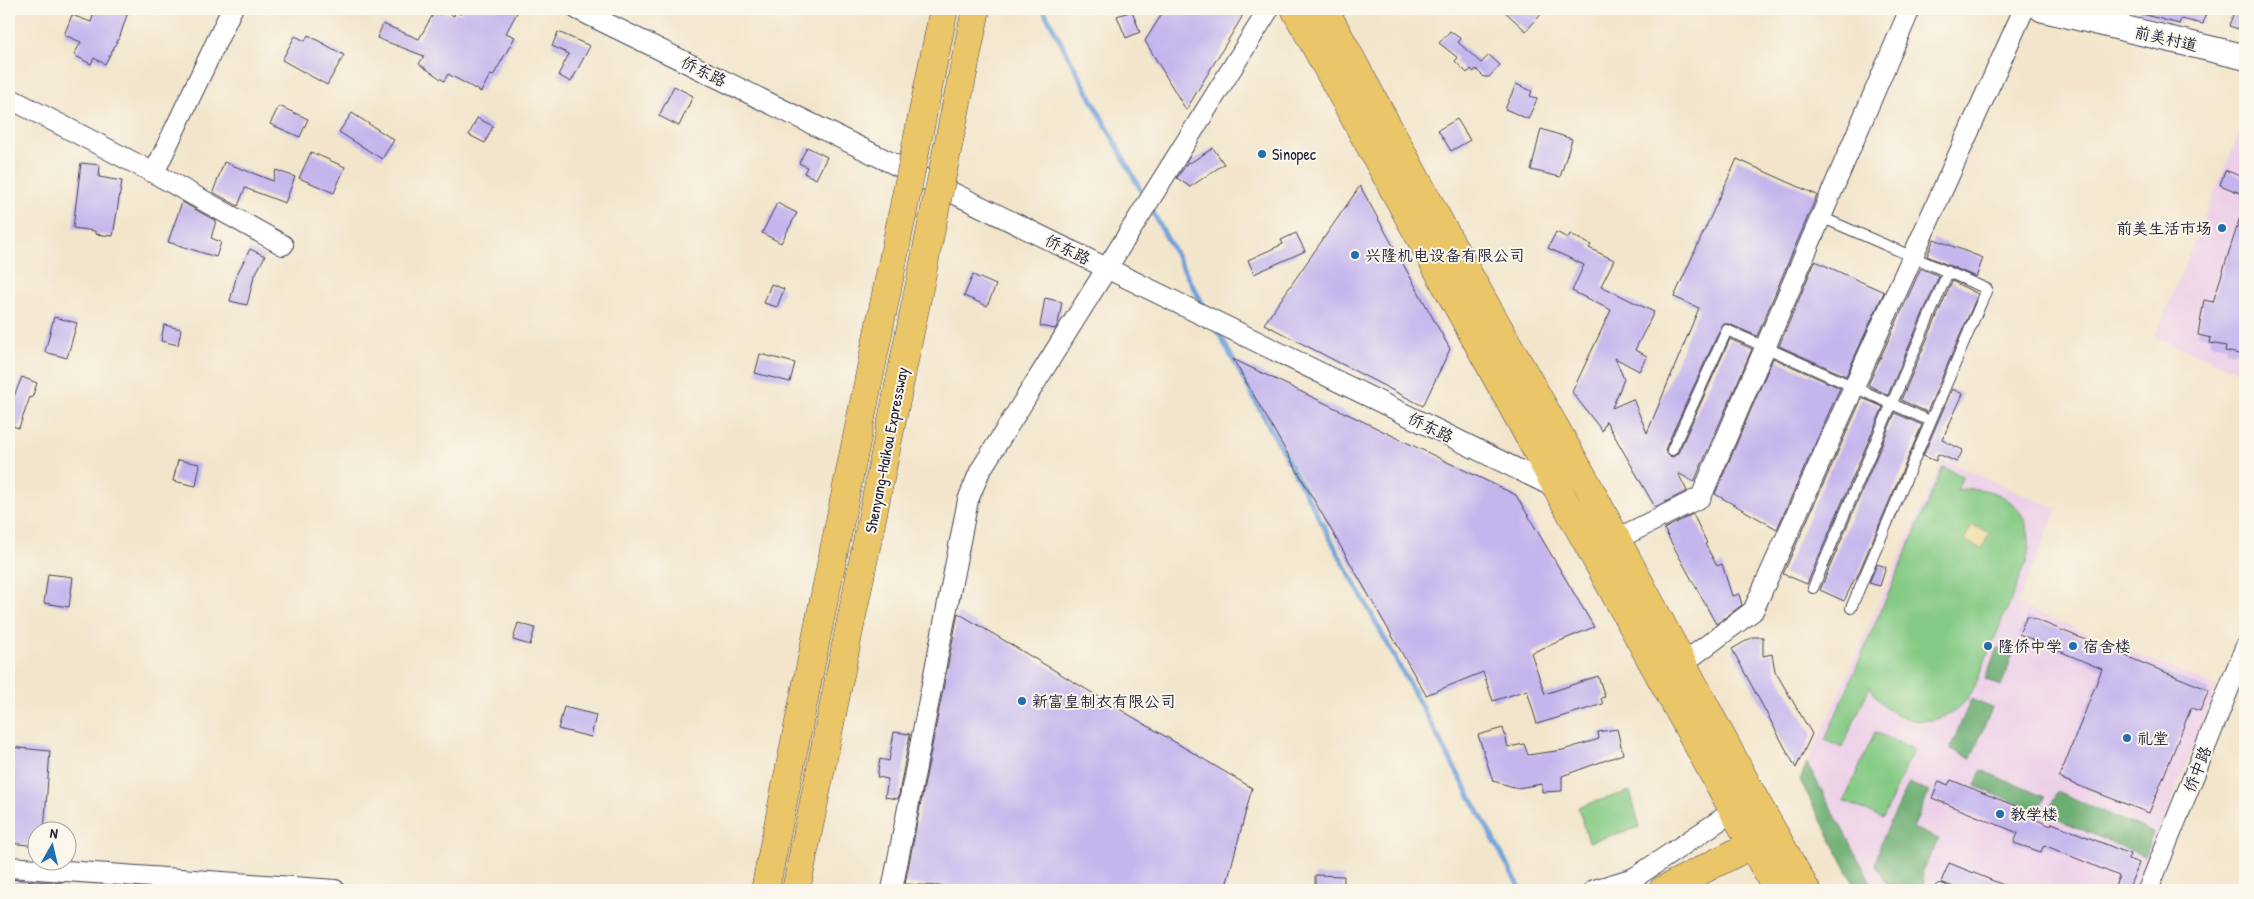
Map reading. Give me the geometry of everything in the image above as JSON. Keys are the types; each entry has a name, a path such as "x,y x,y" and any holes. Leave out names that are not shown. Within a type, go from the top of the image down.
{"main road":[{"name":"Shenyang-Haikou Expressway","path":"765,890 944,9"},
{"name":"Shenyang-Haikou Expressway","path":"796,890 976,9"},
{"path":"1295,9 1660,675 1732,812 1777,890"},
{"path":"1324,9 1454,249 1616,539 1755,800 1806,890"},
{"path":"1663,890 1751,845"}],"street":[{"path":"154,173 232,9"},
{"name":"侨东路","path":"577,9 1558,489"},
{"path":"892,890 968,500 980,471 1270,9"},
{"path":"1616,539 1701,498 1910,9"},
{"path":"1682,664 1753,611 2024,9"},
{"name":"前美村道","path":"2042,9 2089,14 2245,57"},
{"path":"9,98 154,173 283,245"},
{"name":"侨中路","path":"2148,890 2245,648"},
{"path":"1594,890 1634,878 1732,812"},
{"path":"9,868 334,890"}],"lane":[{"path":"1821,217 1986,289 1851,608"},
{"path":"1813,588 1948,272"},
{"path":"1672,450 1727,330 1930,421"}],"shaded area":[{"name":"前美生活市场","path":"2245,119 2245,374 2155,337"},
{"name":"隆侨中学","path":"1943,460 2057,509 2017,604 2217,687 2136,890 1857,890 1800,780"}],"green space":[{"path":"1943,467 1963,476 1957,490 1974,489 1990,491 2003,497 2014,506 2023,517 2028,530 2029,546 2026,563 1976,683 1962,705 1957,710 1937,719 1923,721 1909,719 1896,714 1886,707 1877,698 1870,686 1842,748 1825,740"},
{"path":"1997,648 2013,654 2001,686 1985,679"},
{"path":"1971,699 1992,708 1971,758 1950,749"},
{"path":"1875,732 1914,749 1883,818 1844,801"},
{"path":"1807,763 1875,890 1857,890 1800,780"},
{"path":"1981,770 2045,797 2038,812 1975,786"},
{"path":"1909,783 1929,792 1913,828 1939,839 1922,871 1925,890 1890,890 1876,865 1880,844"},
{"path":"1630,791 1640,827 1589,842 1578,807"},
{"path":"2057,792 2153,833 2144,856 2047,815"}],"sand":[{"path":"1972,525 1989,533 1982,549 1964,540"}],"building":[{"path":"95,9 129,9 120,36 105,64 94,58 91,64 74,55 81,42 64,35 72,15 91,22"},
{"path":"436,9 454,16 455,12 461,14 463,9 519,9 506,33 515,37 493,76 490,75 481,92 448,74 444,81 419,64 424,56 377,38 383,24 419,39"},
{"path":"1165,9 1238,9 1242,17 1186,110 1145,41"},
{"path":"1502,9 1546,9 1526,31"},
{"path":"2139,9 2207,9 2203,24 2181,19 2179,24 2139,13"},
{"path":"2235,9 2245,9 2245,31 2229,26"},
{"path":"1132,11 1140,32 1126,38 1117,16"},
{"path":"1450,31 1461,39 1458,42 1481,63 1489,55 1500,65 1489,77 1484,77 1476,69 1474,72 1471,69 1467,73 1455,61 1458,58 1439,43"},
{"path":"558,32 590,46 571,82 558,75 569,54 552,46"},
{"path":"308,35 344,55 327,85 282,60 295,36 305,41"},
{"path":"1516,84 1532,91 1530,96 1537,99 1528,119 1505,109"},
{"path":"674,86 693,96 679,126 659,116"},
{"path":"279,106 308,119 300,137 270,124"},
{"path":"352,113 394,140 382,159 339,132"},
{"path":"477,118 493,126 485,143 469,135"},
{"path":"1457,119 1470,140 1451,151 1438,130"},
{"path":"1541,129 1572,139 1560,177 1531,170"},
{"path":"807,147 827,157 816,179 804,173 807,167 799,163"},
{"path":"1213,148 1224,164 1190,187 1177,178 1188,162 1190,163"},
{"path":"311,152 345,167 334,193 299,178"},
{"path":"1737,159 1817,195 1757,336 1729,324 1723,324 1721,327 1666,447 1665,451 1669,456 1673,457 1678,453 1730,339 1752,349 1694,482 1678,473 1687,491 1655,507 1606,421 1602,431 1572,392 1611,310 1572,291 1584,265 1548,248 1556,232 1568,238 1570,234 1591,245 1589,248 1614,260 1601,286 1654,312 1635,350 1647,356 1639,371 1615,358 1624,379 1612,408 1633,399 1647,433 1699,308 1674,297"},
{"path":"224,162 273,181 276,170 295,177 285,203 245,188 238,206 213,192"},
{"path":"81,163 100,165 99,177 122,181 113,236 95,234 95,231 73,228"},
{"path":"2225,170 2245,178 2245,195 2220,185"},
{"name":"兴隆机电设备有限公司","path":"1360,186 1450,349 1423,406 1264,324"},
{"path":"182,202 216,221 211,238 221,242 216,257 168,242"},
{"path":"777,203 797,213 781,243 762,233"},
{"path":"2243,208 2245,208 2245,355 2225,351 2226,346 2210,343 2211,338 2198,335 2204,300 2213,302"},
{"path":"1296,233 1305,251 1254,274 1248,260 1283,244 1281,240"},
{"path":"1934,239 1983,258 1976,277 1927,256"},
{"path":"250,249 265,256 254,277 247,305 230,301 237,274"},
{"path":"1815,261 1884,292 1846,376 1779,346"},
{"path":"1921,268 1939,276 1888,395 1868,385"},
{"path":"973,275 996,285 987,306 964,296"},
{"path":"1952,281 1978,294 1927,412 1901,400"},
{"path":"771,284 784,289 777,307 764,303"},
{"path":"1045,298 1062,302 1058,324 1055,329 1040,326"},
{"path":"54,317 77,323 67,358 45,352"},
{"path":"164,325 181,329 178,345 161,341"},
{"path":"760,354 795,363 790,382 755,373"},
{"path":"1773,358 1840,388 1777,529 1715,494"},
{"path":"1233,359 1516,495 1594,627 1531,653 1545,694 1598,676 1605,697 1601,698 1603,704 1537,724 1527,690 1493,701 1483,672 1426,695"},
{"path":"22,377 37,383 19,428 9,425 9,404"},
{"path":"1952,389 1963,394 1942,440 1963,450 1957,462 1938,454 1936,461 1923,456"},
{"path":"1862,398 1883,407 1807,584 1783,574"},
{"path":"1895,413 1922,425 1856,579 1844,601 1820,590"},
{"path":"178,460 200,464 196,486 173,481"},
{"path":"1693,514 1707,543 1705,544 1717,566 1722,564 1732,596 1739,594 1742,605 1716,624 1664,529"},
{"path":"1877,564 1886,567 1880,586 1869,583"},
{"path":"48,574 73,577 69,607 44,603"},
{"name":"新富皇制衣有限公司","path":"958,613 1252,788 1225,890 1007,890 905,884"},
{"path":"2027,616 2209,690 2200,711 2191,708 2149,813 2059,778 2102,669 2019,634"},
{"path":"518,623 535,628 530,645 513,640"},
{"path":"1753,637 1763,637 1763,656 1772,654 1775,671 1812,734 1796,768 1732,649"},
{"path":"564,707 596,715 591,737 558,729"},
{"path":"1503,728 1508,747 1524,744 1528,755 1563,750 1599,739 1598,732 1617,729 1623,754 1562,776 1562,791 1542,792 1542,784 1517,788 1493,781 1478,735"},
{"path":"894,732 910,734 898,799 885,797 888,779 877,777 880,759 889,761"},
{"path":"9,747 50,751 45,822 28,822 28,845 9,843"},
{"path":"1951,780 2028,811 2027,816 2051,826 2052,823 2130,854 2128,859 2139,863 2128,890 2115,886 2119,876 2044,845 2041,852 2014,843 2018,833 1932,798 1939,781 1948,785"},
{"path":"1949,863 2016,890 1960,890 1941,882"},
{"path":"1315,875 1344,876 1344,890 1315,890"},
{"path":"9,879 62,883 62,890 9,890"}],"waterway":[{"path":"1043,9 1145,198"},
{"path":"1150,207 1206,310"},
{"path":"1217,330 1521,890"}],"place":[{"name":"Sinopec","path":"1262,154"},
{"name":"前美生活市场","path":"2222,228"},
{"name":"兴隆机电设备有限公司","path":"1355,255"},
{"name":"隆侨中学","path":"1988,646"},
{"name":"宿舍楼","path":"2073,646"},
{"name":"新富皇制衣有限公司","path":"1022,701"},
{"name":"礼堂","path":"2127,738"},
{"name":"教学楼","path":"2000,814"}]}
